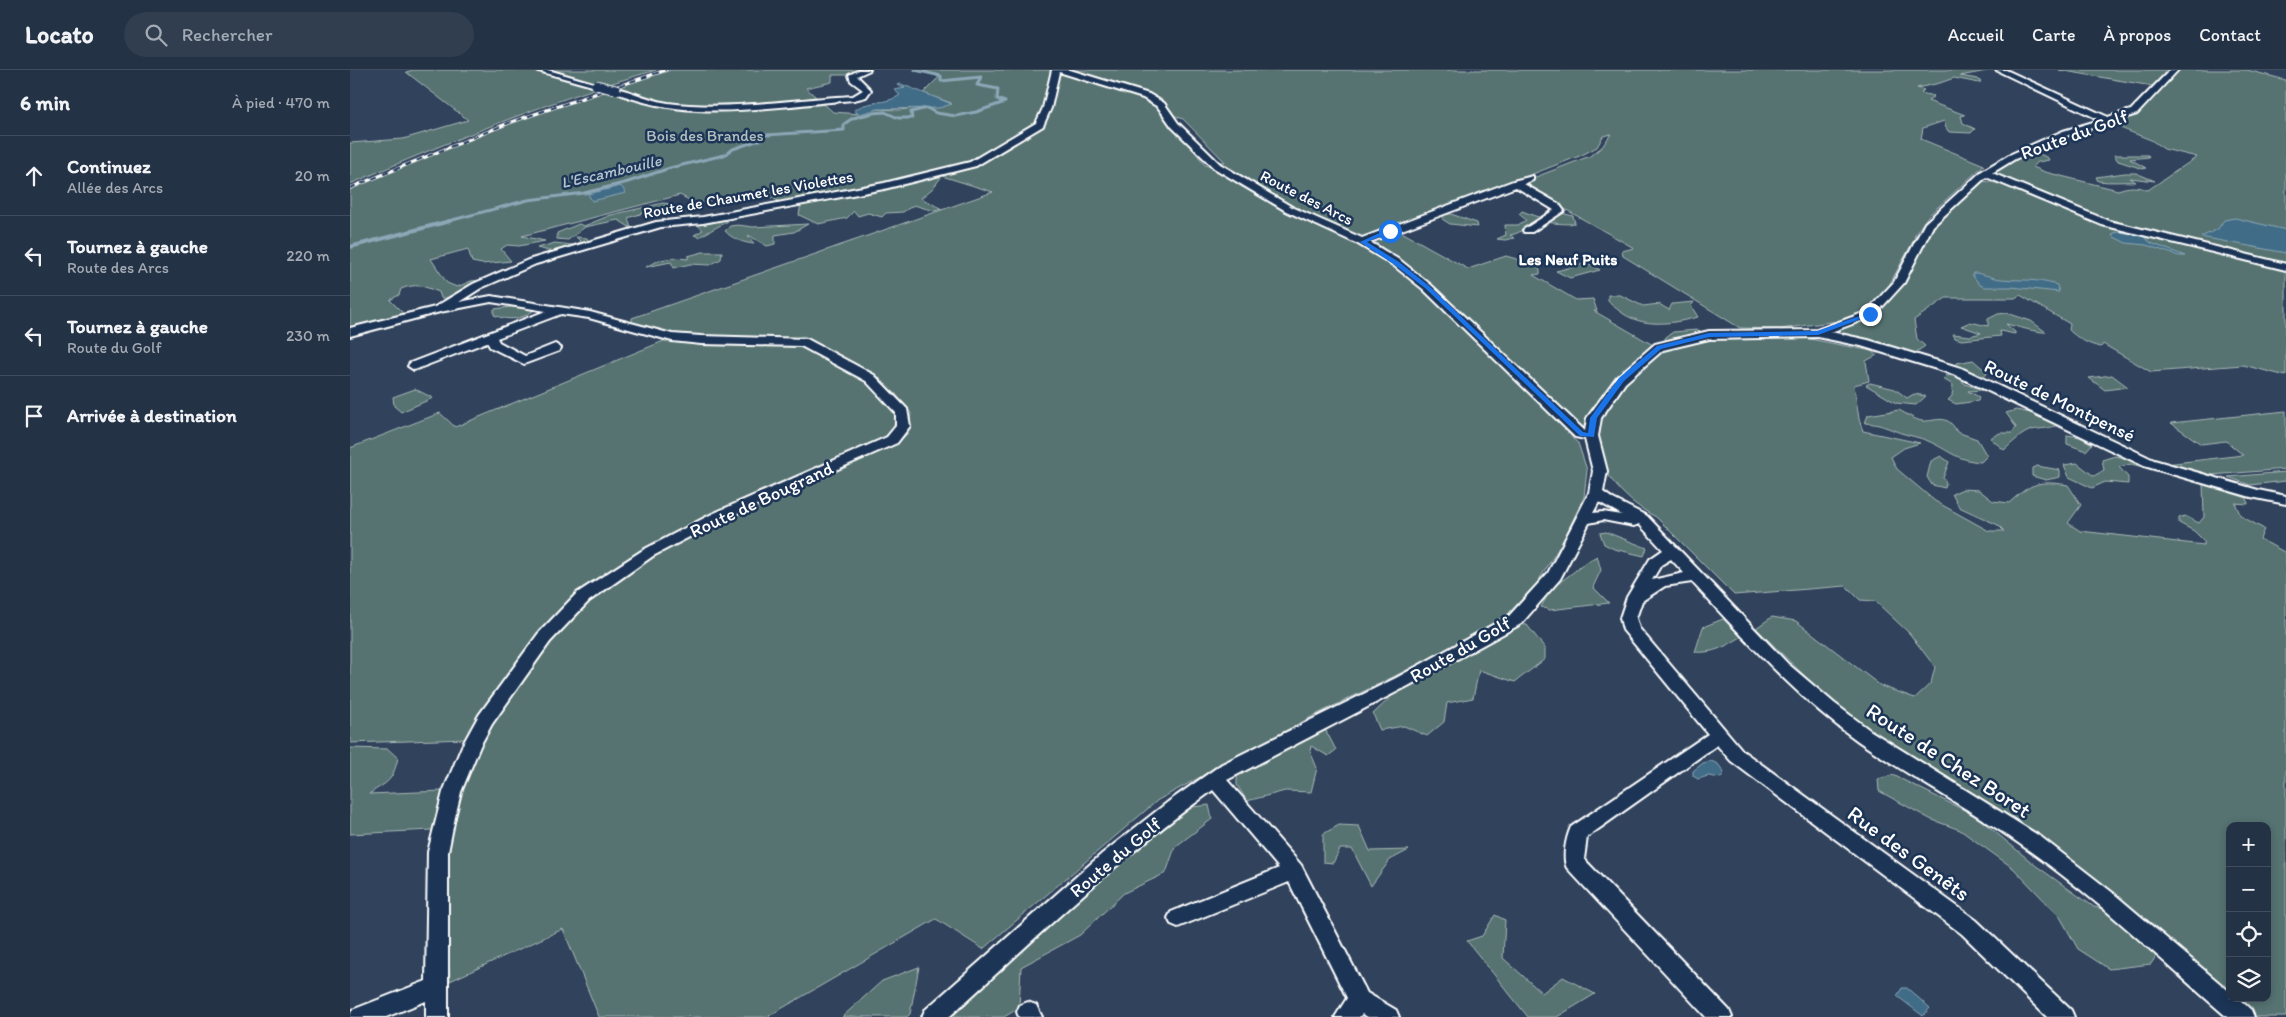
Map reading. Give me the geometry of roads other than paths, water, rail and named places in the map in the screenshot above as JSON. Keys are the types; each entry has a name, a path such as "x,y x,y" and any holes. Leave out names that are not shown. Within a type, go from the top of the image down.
{"street":[{"path":"539,70 658,103 720,107 854,98 863,95 867,90 854,79 853,75 866,70"},
{"name":"Route de Chaumet les Violettes","path":"350,332 439,309 477,286 532,262 660,224 703,220 884,186 973,164 1040,124 1047,108 1056,70"},
{"name":"Route des Arcs","path":"1062,70 1146,96 1160,106 1175,125 1217,166 1289,209 1362,242 1397,263 1427,287 1580,434 1591,436"},
{"path":"2000,70 2109,121"},
{"name":"Route du Golf","path":"933,1017 1110,859 1175,807 1216,780 1229,769 1402,682 1515,620 1555,575 1596,494 1600,471 1591,436 1594,418 1621,380 1659,347 1709,335 1818,333 1870,314 1899,283 1929,225 1984,174 2012,156 2066,133 2134,112 2174,70"},
{"path":"1984,174 2106,223 2286,267"},
{"path":"1362,242 1530,178"},
{"path":"1516,183 1559,209 1559,211 1528,230"},
{"name":"Route de Bougrand","path":"437,1017 438,852 452,792 471,746 485,720 544,638 582,597 648,553 717,517 892,440 903,426 902,412 870,378 803,342 701,340 672,337 590,315 491,299 439,309"},
{"path":"414,366 560,310"},
{"name":"Route de Montpensé","path":"1818,333 1864,344 1957,372 2149,463 2256,494 2286,500"},
{"path":"491,337 494,344 524,360 556,348"},
{"name":"Route de Chez Boret","path":"1596,494 1642,519 1781,667 1828,708 1865,736 2034,843 2106,899 2243,1017"},
{"path":"1583,519 1603,516 1648,525"},
{"name":"Rue des Genêts","path":"1672,551 1655,562 1635,597 1628,618 1631,630 1719,737 1738,756 1969,927 2063,1017"},
{"path":"1635,597 1661,582 1695,576"},
{"path":"1719,737 1708,741 1578,833 1574,862 1721,1017"},
{"path":"1216,780 1294,871 1353,1008 1388,1017"},
{"path":"1178,918 1294,871"},
{"path":"360,1017 436,987"}],"water":[{"path":"901,84 952,104 939,108 878,109 860,114 854,111 864,105 895,98 900,95 894,90 905,88 897,85"},
{"path":"621,186 626,193 592,201 588,194"},
{"path":"2235,218 2286,230 2286,253 2201,237 2218,229 2224,220"},
{"path":"2114,233 2142,235 2151,243 2185,256 2179,256 2146,245 2126,243 2112,236"},
{"path":"1973,273 2001,279 2049,283 2057,285 2059,292 2011,287 1985,287 1980,285 1972,275"},
{"path":"1711,761 1718,764 1724,772 1721,778 1708,776 1698,779 1693,776 1693,771 1703,763"},
{"path":"1902,988 1907,988 1930,1008 1923,1016 1897,996"}],"waterway":[{"name":"L'Escambouille","path":"445,222 528,200 584,193 628,182 670,168 724,155 733,149 762,139 766,135 844,130 844,124 853,118 873,113 885,112 898,118 912,118 911,112 927,108 936,113 956,116 976,112 1005,102 997,99 998,89 977,85 981,77 941,81 941,76 915,70"},
{"name":"L'Escambouille","path":"350,247 450,221"}],"railway":[{"path":"350,188 511,122 666,70"}],"district":[{"name":"Les Neuf Puits","path":"1568,259"}],"park label":[{"name":"Bois des Brandes","path":"705,135"}]}
